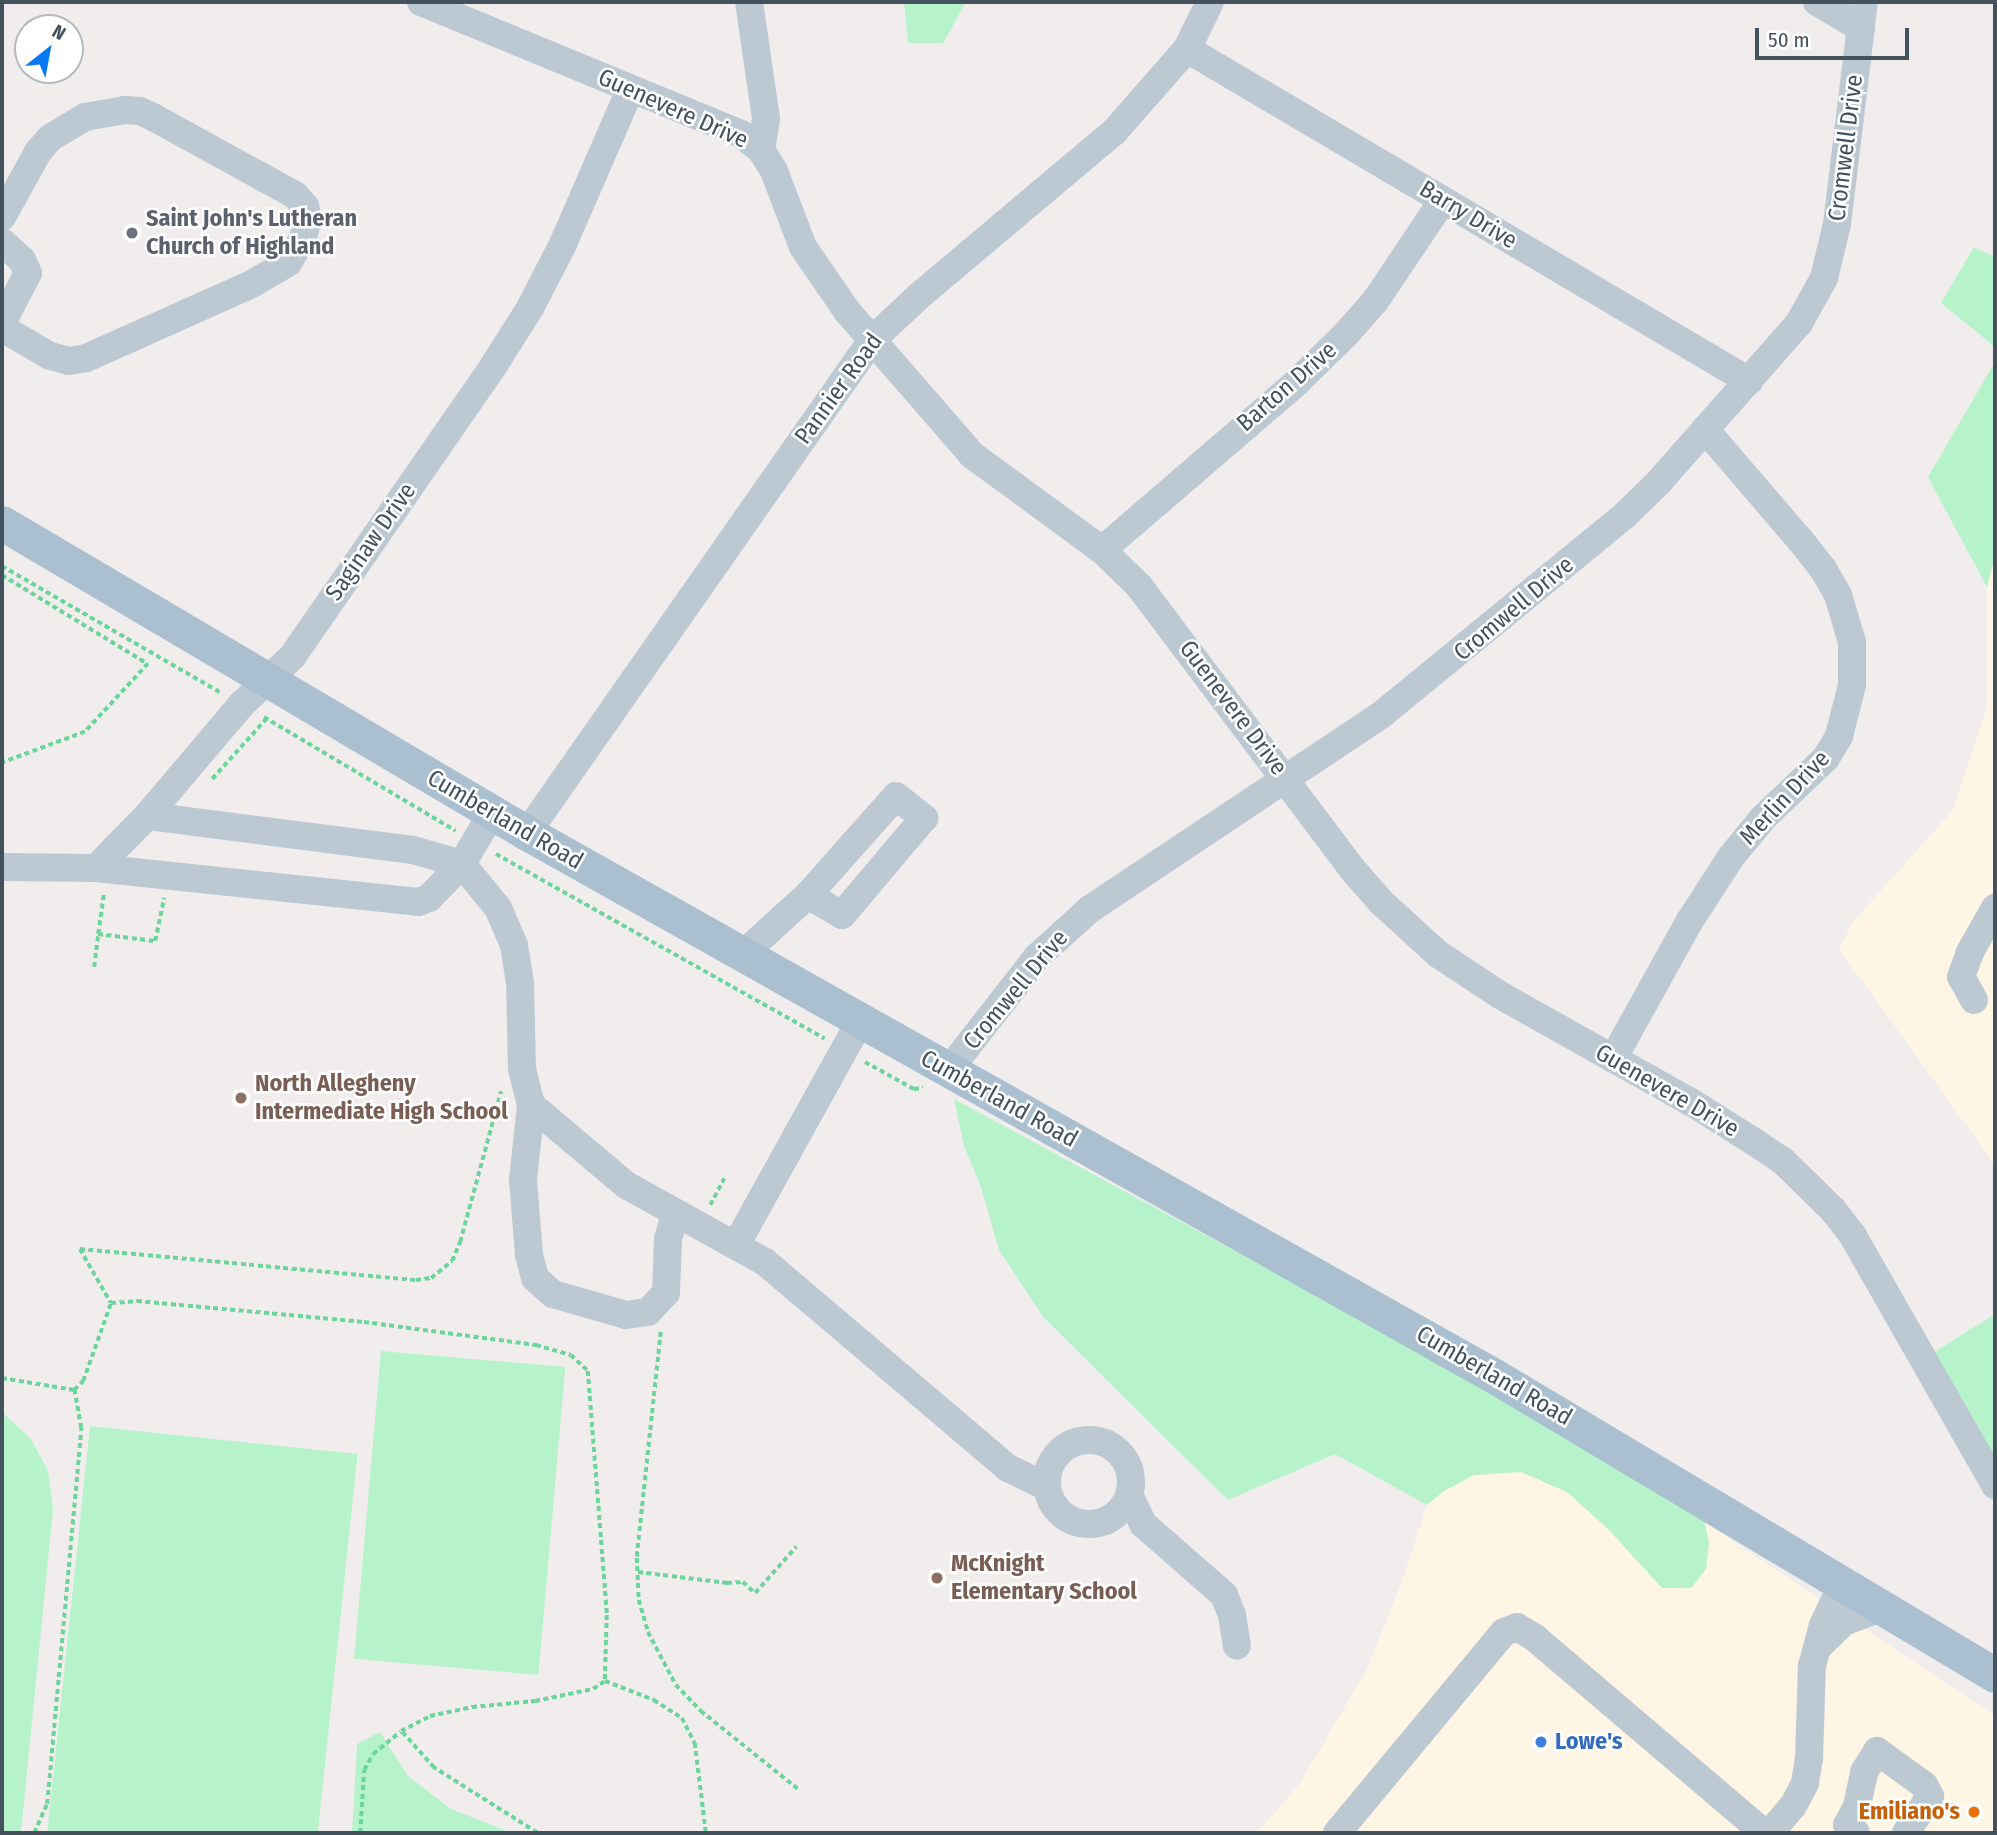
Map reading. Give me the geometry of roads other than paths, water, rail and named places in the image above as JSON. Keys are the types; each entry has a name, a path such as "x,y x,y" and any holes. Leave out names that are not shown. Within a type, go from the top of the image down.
{"main road":[{"name":"Cumberland Road","path":"2,523 527,833 948,1072 1377,1308 1995,1675"}],"street":[{"name":"Guenevere Drive","path":"421,2 741,134 761,150 774,171 803,247 847,311 972,455 1102,550 1161,614 1353,871 1409,930 1438,954 1500,995 1753,1141 1783,1161 1833,1210 1879,1280 1995,1485"},
{"path":"749,2 766,119 761,150"},
{"name":"Pannier Road","path":"527,833 872,340 929,288 1115,132 1187,49 1210,2"},
{"path":"1817,2 1862,15"},
{"name":"Cromwell Drive","path":"948,1072 1009,992 1064,931 1090,909 1286,780 1419,686 1587,548 1658,483 1749,381 1799,323 1824,278 1837,224 1862,15"},
{"name":"Barry Drive","path":"1187,49 1749,381"},
{"name":"Saginaw Drive","path":"102,868 242,704 292,657 511,339 563,244 630,90"},
{"path":"2,217 38,152 50,138 85,117 125,110 153,117 295,195 305,206 308,218 303,238 288,263 254,283 86,358 69,361 50,356 2,325 28,273 22,260 2,243"},
{"name":"Barton Drive","path":"1102,550 1297,382 1346,334 1376,300 1443,200"},
{"name":"Merlin Drive","path":"1613,1059 1689,922 1731,857 1763,818 1826,758 1839,736 1852,685 1852,642 1838,595 1800,540 1705,429"},
{"path":"2,867 102,868 418,902 429,898 461,864 492,813"},
{"path":"147,816 413,850 461,864 498,908 514,945 520,982 520,1048 525,1090 531,1105 523,1180 529,1255 535,1278 553,1294 626,1315 648,1312 666,1293 668,1239 687,1219"},
{"path":"742,955 808,895"},
{"path":"1974,1000 1961,977 1970,952 1995,908"},
{"path":"736,1245 860,1021"},
{"path":"531,1105 626,1185 765,1262 1008,1468 1047,1487"},
{"path":"1090,1439 1104,1442 1126,1463 1131,1477 1129,1495 1111,1519 1098,1524 1080,1523 1056,1510 1047,1487 1054,1459 1063,1449 1090,1439"},
{"path":"1129,1495 1143,1524 1224,1595 1232,1615 1237,1646"},
{"path":"1770,1833 1800,1794 1808,1771 1815,1651 1843,1583"},
{"path":"1815,1651 1829,1633 1844,1622 1883,1607"},
{"path":"1337,1833 1504,1632 1517,1627 1535,1638 1764,1833"},
{"path":"1856,1833 1847,1825 1857,1806 1864,1772 1877,1751 1924,1785 1930,1796 1906,1833"}],"place":[{"name":"Saint John's Lutheran Church of Highland","path":"132,233"},
{"name":"North Allegheny Intermediate High School","path":"241,1098"},
{"name":"McKnight Elementary School","path":"937,1578"},
{"name":"Lowe's","path":"1541,1742"},
{"name":"Emiliano's","path":"1974,1812"}]}
